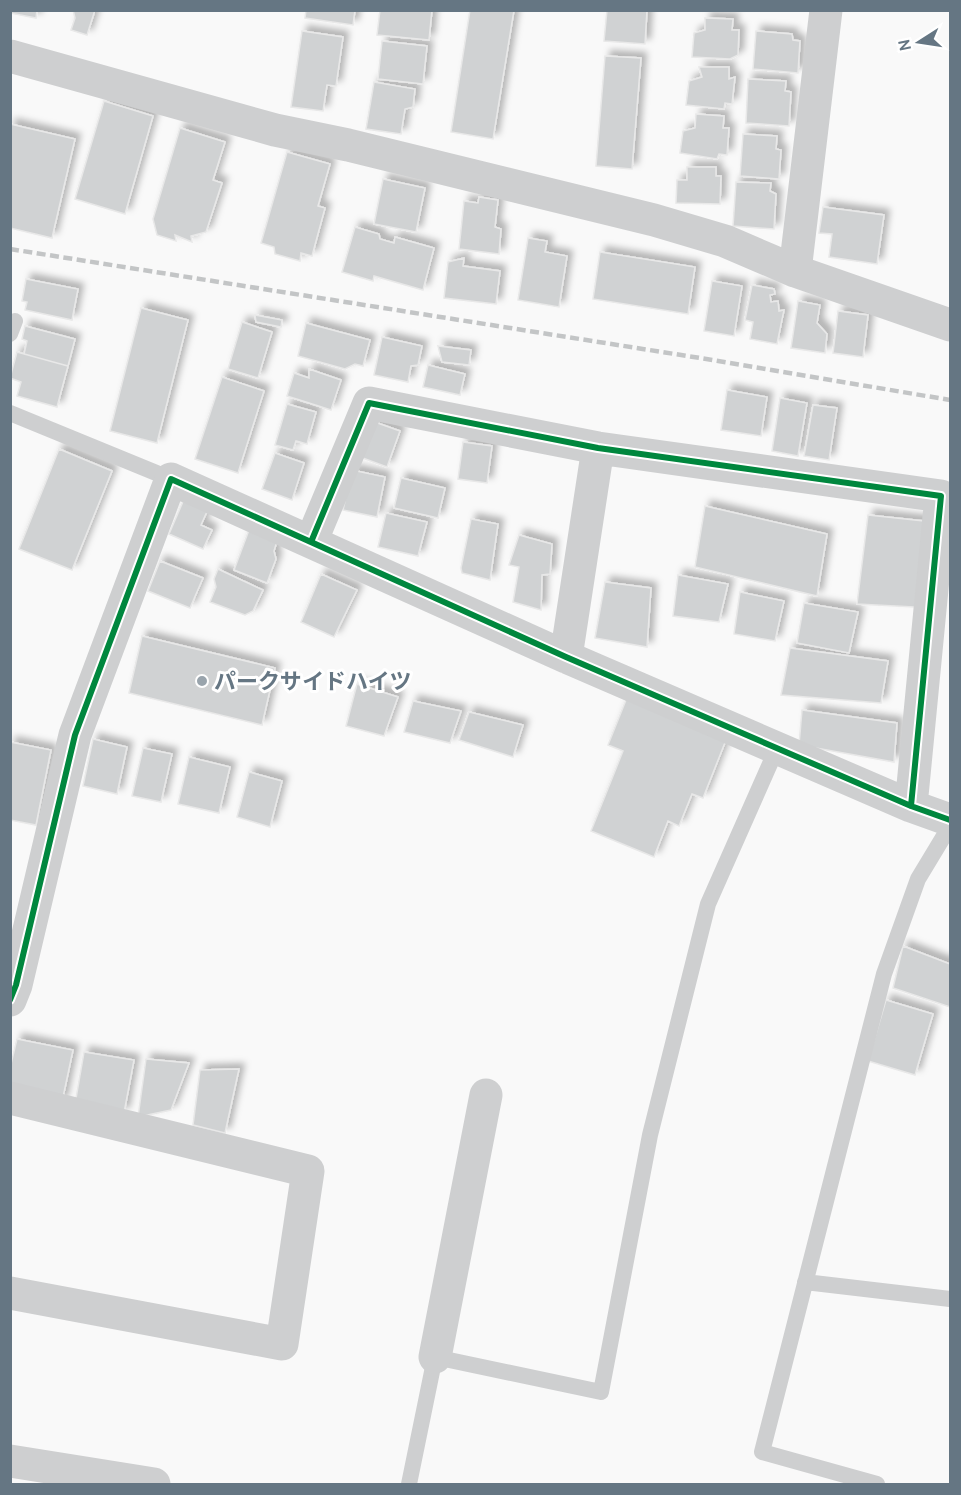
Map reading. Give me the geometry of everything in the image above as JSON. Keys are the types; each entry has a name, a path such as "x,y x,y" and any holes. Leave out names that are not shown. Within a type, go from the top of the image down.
{"street":[{"path":"795,271 826,10"},
{"path":"10,56 275,130 348,145 654,220 725,241 795,271 951,325"},
{"path":"311,542 369,403 598,448 941,496 911,806"},
{"path":"566,657 598,448"},
{"path":"12,990 75,735 171,478 566,657 911,806 951,820"},
{"path":"435,1357 486,1095"},
{"path":"10,1098 308,1171 282,1344 10,1293"},
{"path":"10,1461 154,1485"}],"lane":[{"path":"10,413 171,478"},
{"path":"409,1485 435,1357 601,1392 650,1135 708,904 777,748"},
{"path":"877,1485 762,1452 884,974 918,879 951,826"},
{"path":"805,1282 951,1299"}],"building":[{"path":"10,10 37,10 36,18 10,13"},
{"path":"73,10 95,10 87,35 71,30 75,18"},
{"path":"306,10 355,10 353,25 305,18"},
{"path":"380,10 432,10 429,40 377,35"},
{"path":"470,10 514,10 493,139 451,132"},
{"path":"607,10 647,10 645,44 604,41"},
{"path":"705,18 733,19 732,30 739,30 738,55 730,59 692,57 694,33 705,30"},
{"path":"302,31 343,37 336,86 327,85 323,111 291,107"},
{"path":"756,31 792,34 793,40 800,41 798,73 753,69"},
{"path":"382,41 427,46 423,84 378,79"},
{"path":"605,56 641,58 632,169 596,166"},
{"path":"699,67 729,67 729,79 735,77 732,104 725,103 724,109 686,105 689,81 702,77"},
{"path":"748,79 786,81 785,91 791,92 789,126 746,123"},
{"path":"374,82 415,89 413,107 405,109 401,134 366,129"},
{"path":"104,101 153,116 125,214 75,199"},
{"path":"696,114 724,116 723,128 729,128 727,155 719,154 717,159 680,153 683,131 695,128"},
{"path":"10,124 75,139 52,238 10,228"},
{"path":"180,128 225,142 213,180 222,183 206,232 191,236 192,242 175,235 176,241 157,235 153,219"},
{"path":"743,134 777,136 776,149 781,150 779,179 740,176"},
{"path":"287,152 330,164 318,206 325,208 312,256 301,253 300,261 275,254 274,247 261,243"},
{"path":"687,167 716,167 716,176 721,176 720,204 676,203 677,180 687,180"},
{"path":"383,179 425,188 416,232 374,224"},
{"path":"736,182 771,183 770,191 776,194 774,229 733,226"},
{"path":"479,197 498,200 495,227 501,229 499,254 459,249 464,201 478,203"},
{"path":"823,207 884,215 877,264 829,257 832,234 819,233"},
{"path":"355,227 379,234 380,239 394,243 395,237 434,248 423,290 374,276 373,281 342,272"},
{"path":"528,238 547,241 545,252 567,256 559,307 518,300"},
{"path":"600,252 695,267 688,314 593,299"},
{"path":"464,258 463,266 500,271 496,304 444,298 448,262"},
{"path":"26,279 78,289 72,320 25,310 27,302 22,301"},
{"path":"712,281 742,286 734,336 704,331"},
{"path":"752,285 774,289 775,294 770,295 771,302 778,301 779,311 784,310 777,344 750,339 753,322 745,320"},
{"path":"798,301 820,305 817,323 827,334 825,353 791,348"},
{"path":"141,308 188,320 157,443 110,431"},
{"path":"838,311 868,315 863,357 833,353"},
{"path":"255,315 282,320 281,327 256,322"},
{"path":"242,322 272,332 258,378 228,369"},
{"path":"306,323 370,340 363,366 355,364 345,369 298,356"},
{"path":"25,326 75,339 68,366 24,354 27,341 22,339"},
{"path":"382,337 422,346 418,365 411,366 408,382 374,375"},
{"path":"438,346 471,350 469,365 442,362"},
{"path":"17,352 68,366 57,407 17,396 21,382 10,378"},
{"path":"428,365 465,374 460,395 423,387"},
{"path":"309,369 341,380 331,410 287,396 294,373 309,378"},
{"path":"222,377 264,391 238,473 195,459"},
{"path":"727,390 767,397 761,436 721,430"},
{"path":"780,398 807,403 798,456 772,451"},
{"path":"287,404 316,412 307,444 296,441 293,450 275,445"},
{"path":"813,405 837,408 829,460 804,456"},
{"path":"372,421 400,431 387,467 360,457"},
{"path":"463,442 492,446 487,483 458,479"},
{"path":"59,449 112,471 72,570 19,549"},
{"path":"275,453 304,463 292,500 262,489"},
{"path":"352,470 385,477 377,517 343,510"},
{"path":"401,478 445,488 438,518 394,508"},
{"path":"185,497 209,507 201,525 212,530 203,549 169,534"},
{"path":"705,506 827,534 817,596 695,567"},
{"path":"386,513 427,522 418,556 378,547"},
{"path":"868,515 924,521 915,607 857,604"},
{"path":"471,519 498,524 490,580 462,573 461,568"},
{"path":"249,530 277,541 274,551 276,559 267,583 234,570"},
{"path":"519,535 552,544 550,574 542,575 541,610 513,602 519,567 509,565"},
{"path":"160,561 203,578 190,608 148,591"},
{"path":"218,569 263,590 253,611 245,615 210,602 216,587 214,579"},
{"path":"321,574 357,590 334,637 301,622"},
{"path":"678,575 728,584 719,622 673,616"},
{"path":"605,582 651,588 647,647 595,638"},
{"path":"740,592 784,601 775,641 734,634"},
{"path":"804,603 858,612 849,653 797,643"},
{"name":"パークサイドハイツ","path":"142,636 275,668 262,725 129,693"},
{"path":"790,648 888,661 881,703 781,695"},
{"path":"357,684 398,697 384,736 346,726"},
{"path":"628,695 728,735 703,798 692,794 679,826 668,821 654,857 591,831 623,751 608,745"},
{"path":"413,701 461,711 450,743 404,732"},
{"path":"802,710 897,723 894,762 799,745"},
{"path":"469,712 523,725 513,757 459,740"},
{"path":"93,739 127,747 117,794 83,786"},
{"path":"10,742 51,750 36,825 10,820"},
{"path":"143,748 172,754 161,802 132,796"},
{"path":"189,757 230,767 219,813 178,804"},
{"path":"249,772 282,781 270,827 237,817"},
{"path":"903,946 950,964 950,1007 893,988"},
{"path":"886,1000 933,1014 915,1075 868,1061"},
{"path":"17,1039 73,1050 62,1102 10,1092 10,1068"},
{"path":"84,1052 134,1060 124,1113 75,1104"},
{"path":"146,1059 189,1063 171,1110 138,1117"},
{"path":"239,1069 225,1133 193,1125 200,1070"}],"railway":[{"path":"10,249 700,358 950,400"}],"cycle path":[{"path":"311,542 369,403 598,448 941,496 911,806"},
{"path":"10,1000 16,985 75,735 171,479 566,657 911,806 950,820"}],"place":[{"name":"パークサイドハイツ","path":"202,681"}]}
